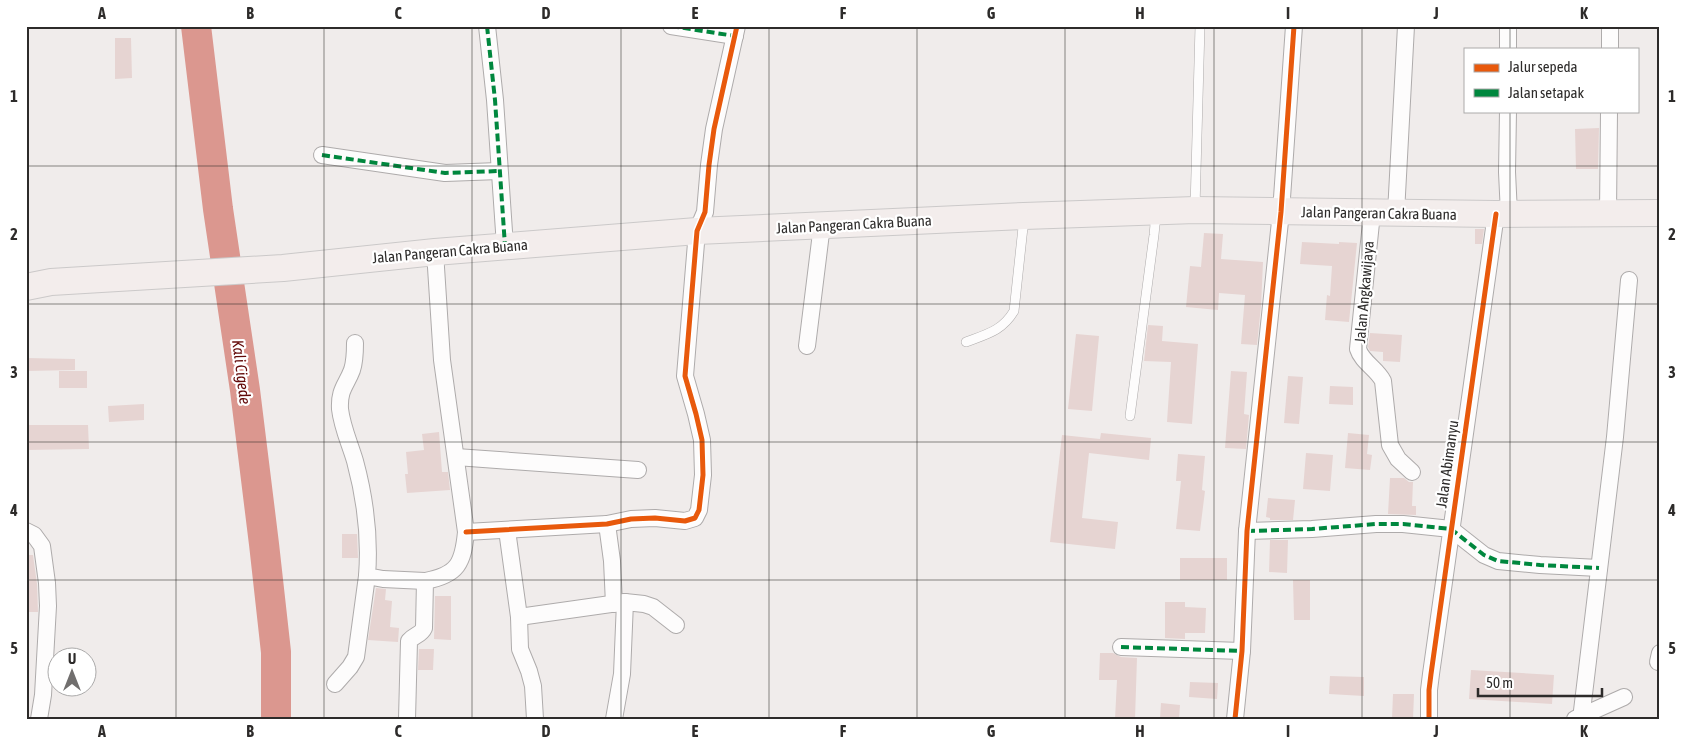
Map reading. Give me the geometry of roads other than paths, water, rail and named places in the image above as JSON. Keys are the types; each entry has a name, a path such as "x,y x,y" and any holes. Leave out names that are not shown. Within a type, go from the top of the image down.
{"main road":[{"name":"Jalan Pangeran Cakra Buana","path":"38,285 283,268 435,252 698,231 822,225 1195,210 1502,214 1660,212"},
{"path":"26,273 38,285"}],"street":[{"path":"488,26 495,100 504,246"},
{"path":"466,532 607,524 632,519 655,518 685,521 695,518 699,510 704,475 702,440 685,376 698,231 704,212 714,129 736,31 671,26"},
{"path":"1236,719 1242,652 1248,531 1281,212 1294,26"},
{"name":"Jalan Angkawijaya","path":"1406,26 1384,213 1358,349 1360,354 1379,373 1383,381 1390,445 1398,459 1412,472"},
{"path":"1508,26 1508,48"},
{"path":"1610,26 1610,48"},
{"name":"Jalan Abimanyu","path":"1429,719 1430,674 1451,529 1502,214 1507,172 1508,112"},
{"path":"1608,213 1609,112"},
{"path":"322,155 445,173 499,171"},
{"path":"807,346 822,225"},
{"path":"367,576 383,580 425,580 441,577 455,569 460,563 464,552 466,532 442,360 435,252"},
{"path":"1584,717 1598,568 1615,437 1629,280"},
{"path":"335,684 356,657 367,576 367,530 359,478 340,410 342,387 352,371 355,343"},
{"path":"456,457 638,470"},
{"path":"607,524 620,603 622,674 614,719"},
{"path":"1248,531 1376,524 1403,524 1451,529 1484,554 1498,561 1598,568"},
{"path":"507,530 519,617 520,649 533,686 535,719"},
{"path":"26,531 34,535 42,546 47,583 48,606 43,695 39,719"},
{"path":"407,719 409,641 411,638 421,634 424,628 425,580"},
{"path":"519,617 620,603 644,604 653,607 676,625"},
{"path":"1121,647 1242,652"},
{"path":"1584,717 1624,697"}],"lane":[{"path":"1195,210 1200,26"},
{"path":"1130,416 1156,211"},
{"path":"966,342 999,329 1009,320 1014,311 1024,216"}],"waterway":[{"name":"Kali Cigede","path":"196,26 218,209 245,390 264,544 276,652 276,719"}]}
